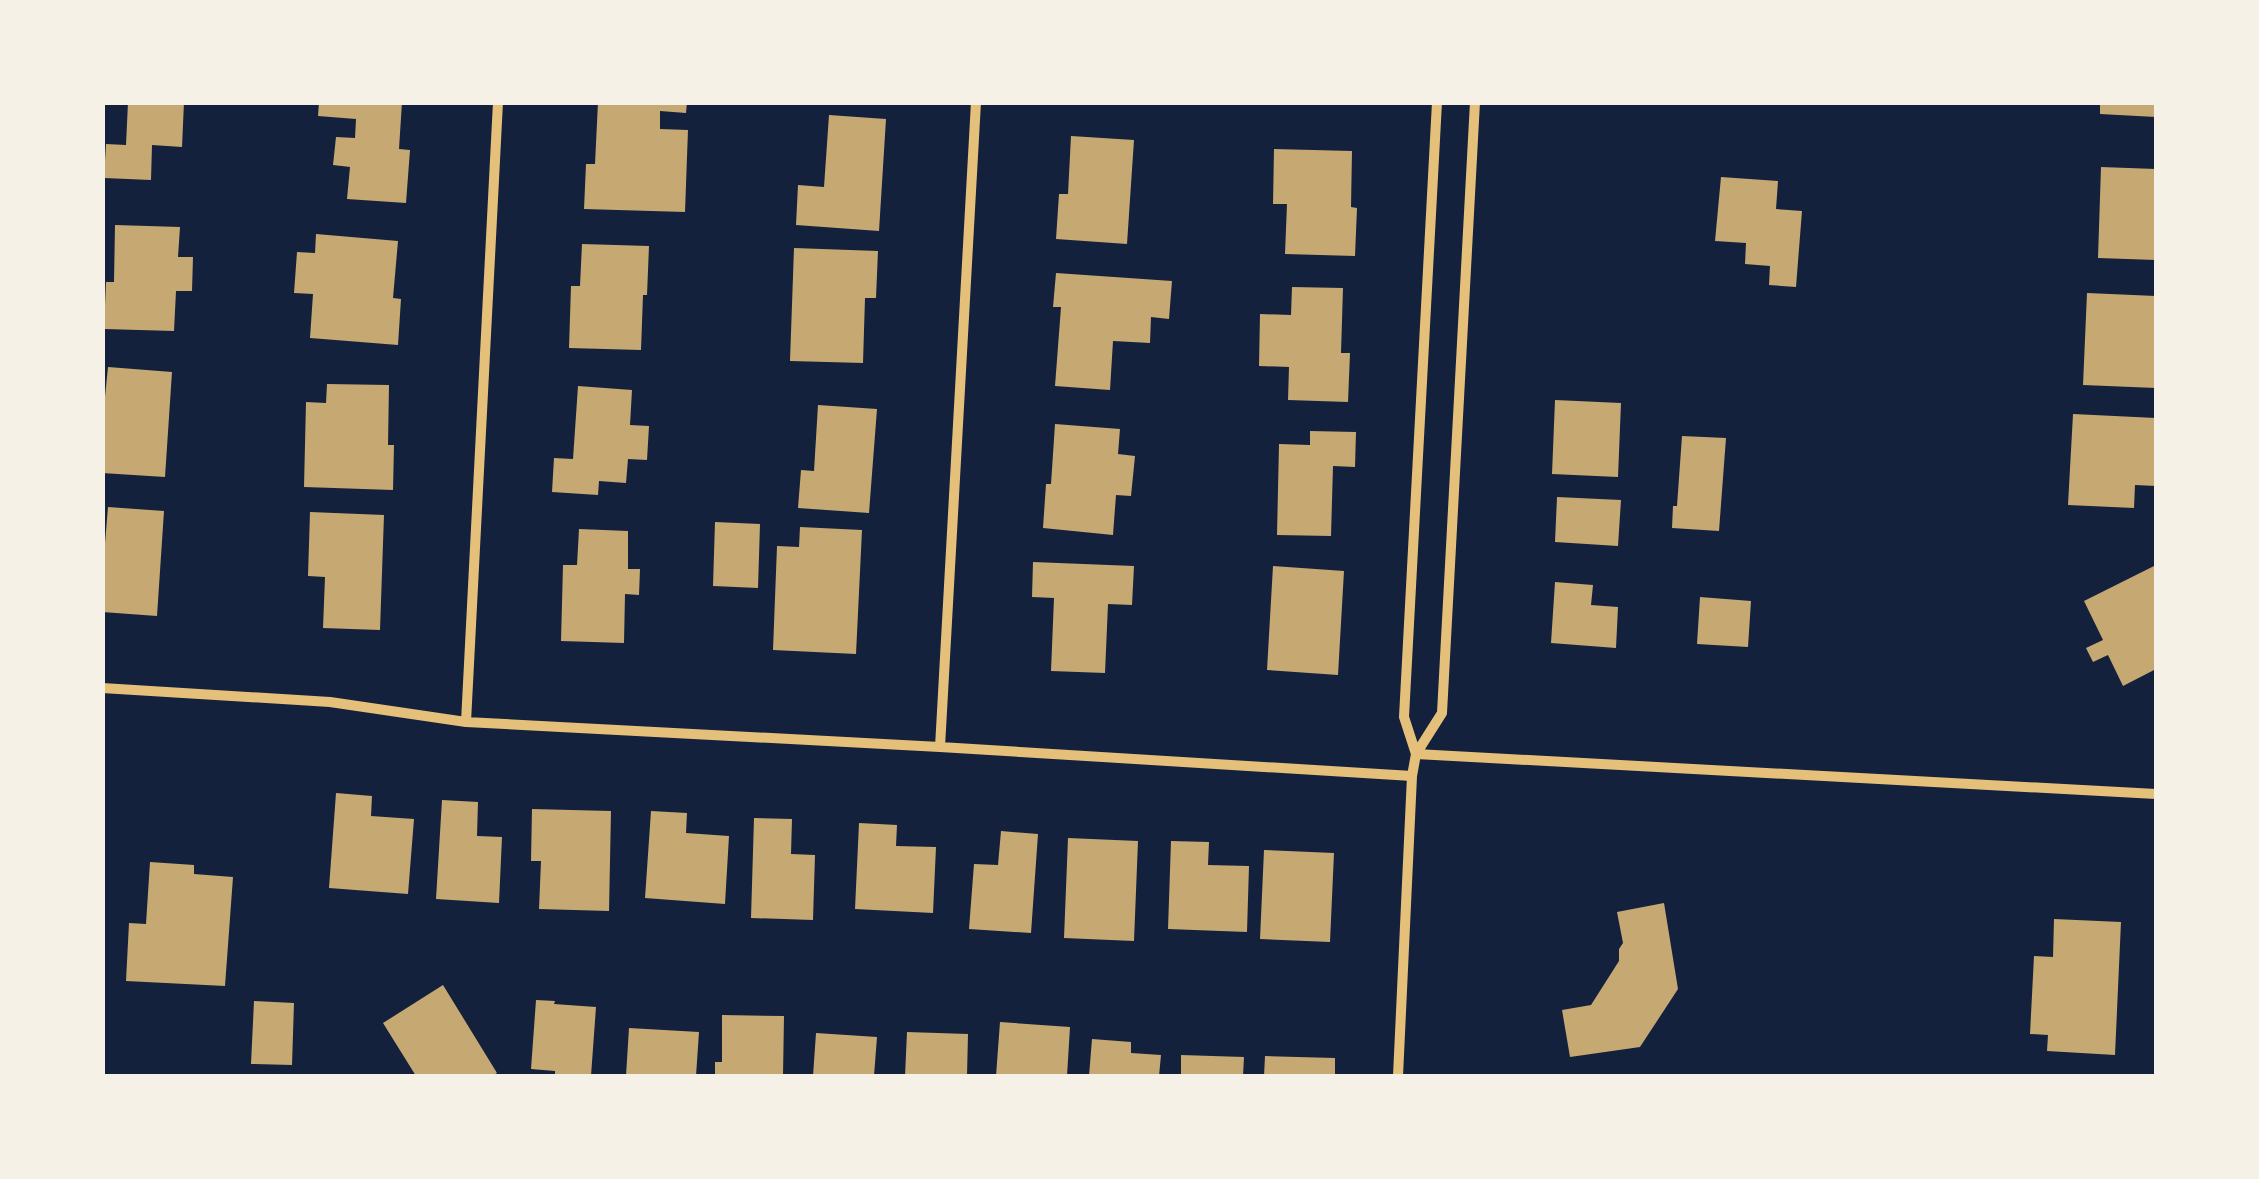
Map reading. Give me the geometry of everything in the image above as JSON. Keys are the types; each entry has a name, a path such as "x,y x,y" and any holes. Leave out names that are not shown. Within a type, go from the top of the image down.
{"street":[{"path":"466,722 498,102"},
{"path":"940,747 976,102"},
{"path":"1416,754 1404,717 1437,102"},
{"path":"1398,1076 1412,776 1416,754 1442,713 1475,102"},
{"path":"102,688 330,702 466,722 1412,776"},
{"path":"1416,754 2156,794"}],"building":[{"path":"128,102 184,102 182,147 152,145 151,180 104,178 106,144 126,145"},
{"path":"319,102 402,102 399,149 410,150 406,203 347,199 350,167 333,165 336,137 355,138 356,119 318,116"},
{"path":"598,102 687,102 686,113 660,111 660,129 688,130 685,212 584,209 586,164 595,164"},
{"path":"2100,102 2156,102 2156,117 2100,114"},
{"path":"829,115 886,119 879,231 796,225 798,185 824,187"},
{"path":"1071,136 1134,140 1127,244 1056,239 1059,194 1068,194"},
{"path":"1274,149 1352,151 1351,207 1357,208 1355,256 1285,254 1287,204 1273,204"},
{"path":"2101,167 2156,169 2156,260 2098,258"},
{"path":"1721,177 1778,181 1776,209 1802,211 1796,287 1769,285 1770,266 1745,264 1746,243 1715,241"},
{"path":"115,225 180,227 178,257 193,257 192,291 176,291 174,331 104,329 106,282 114,282"},
{"path":"316,234 398,241 393,298 401,299 398,345 310,338 313,294 294,293 297,252 315,253"},
{"path":"582,244 649,246 641,350 569,348 571,286 580,286"},
{"path":"794,248 878,251 876,298 865,298 863,363 790,361"},
{"path":"1056,273 1172,281 1169,319 1151,317 1150,343 1113,341 1110,390 1055,386 1061,307 1053,307"},
{"path":"1292,287 1343,288 1341,353 1350,353 1348,402 1288,400 1289,367 1259,366 1260,314 1291,315"},
{"path":"2087,293 2156,296 2156,388 2083,385"},
{"path":"108,367 172,372 165,477 102,473"},
{"path":"327,384 389,385 388,445 394,445 393,490 304,487 306,402 326,403"},
{"path":"578,386 632,390 630,425 649,426 647,460 628,459 626,483 599,481 598,495 552,492 554,458 573,459"},
{"path":"1555,400 1621,403 1618,477 1552,474"},
{"path":"818,405 877,409 869,513 798,508 801,470 814,471"},
{"path":"2073,414 2156,418 2156,486 2135,485 2134,508 2068,505"},
{"path":"1055,424 1120,429 1118,454 1135,456 1131,496 1116,495 1113,535 1043,528"},
{"path":"1310,431 1356,432 1355,467 1333,466 1331,536 1277,535 1279,444 1310,445"},
{"path":"1682,436 1726,438 1719,531 1672,528"},
{"path":"1557,497 1621,500 1618,546 1555,542"},
{"path":"108,507 164,511 157,616 102,612"},
{"path":"310,512 384,515 380,630 323,628 325,577 308,576"},
{"path":"715,522 760,524 758,588 713,586"},
{"path":"800,527 862,530 856,654 773,650 777,546 799,547"},
{"path":"579,529 628,531 628,569 640,569 639,595 625,594 624,643 561,641 563,565 577,565"},
{"path":"1033,562 1134,566 1132,605 1108,604 1105,673 1051,671 1054,598 1032,597"},
{"path":"2156,565 2156,669 2123,686 2108,655 2093,662 2086,648 2103,640 2084,601"},
{"path":"1273,566 1344,571 1338,675 1267,670"},
{"path":"1555,582 1593,585 1591,605 1618,607 1616,648 1551,643"},
{"path":"1700,597 1751,601 1748,647 1697,644"},
{"path":"336,793 372,796 371,816 414,819 408,894 329,888"},
{"path":"442,800 478,802 477,836 502,837 499,903 436,899"},
{"path":"532,809 611,811 609,911 539,909 541,861 531,861"},
{"path":"651,811 687,813 686,833 729,836 725,904 645,898"},
{"path":"754,818 792,819 791,854 815,855 813,920 751,918"},
{"path":"859,823 897,825 896,846 936,847 933,913 855,909"},
{"path":"1001,831 1038,834 1031,933 969,929 974,864 998,865"},
{"path":"1068,838 1138,841 1134,941 1064,938"},
{"path":"1171,841 1209,842 1208,865 1249,866 1247,932 1168,929"},
{"path":"1264,850 1334,853 1330,942 1260,939"},
{"path":"150,862 194,865 194,874 233,877 225,986 126,981 129,923 146,924"},
{"path":"1664,903 1678,989 1640,1047 1570,1057 1562,1010 1591,1005 1619,961 1623,943 1617,912"},
{"path":"2054,919 2121,922 2115,1055 2047,1051 2048,1035 2030,1034 2034,956 2053,957"},
{"path":"443,985 497,1073 492,1076 416,1076 383,1023"},
{"path":"536,1000 596,1007 591,1076 555,1076 555,1071 531,1069"},
{"path":"254,1001 294,1003 292,1065 251,1064"},
{"path":"722,1015 784,1016 783,1076 715,1076 715,1062 722,1062"},
{"path":"1000,1022 1070,1027 1067,1076 996,1076"},
{"path":"629,1028 699,1032 696,1076 626,1076"},
{"path":"907,1032 968,1034 967,1076 905,1076"},
{"path":"816,1033 877,1037 874,1076 813,1076"},
{"path":"1092,1039 1131,1042 1131,1053 1161,1055 1159,1076 1089,1076"},
{"path":"1181,1055 1244,1057 1243,1076 1181,1076"},
{"path":"1265,1056 1335,1058 1335,1076 1264,1076"}]}
